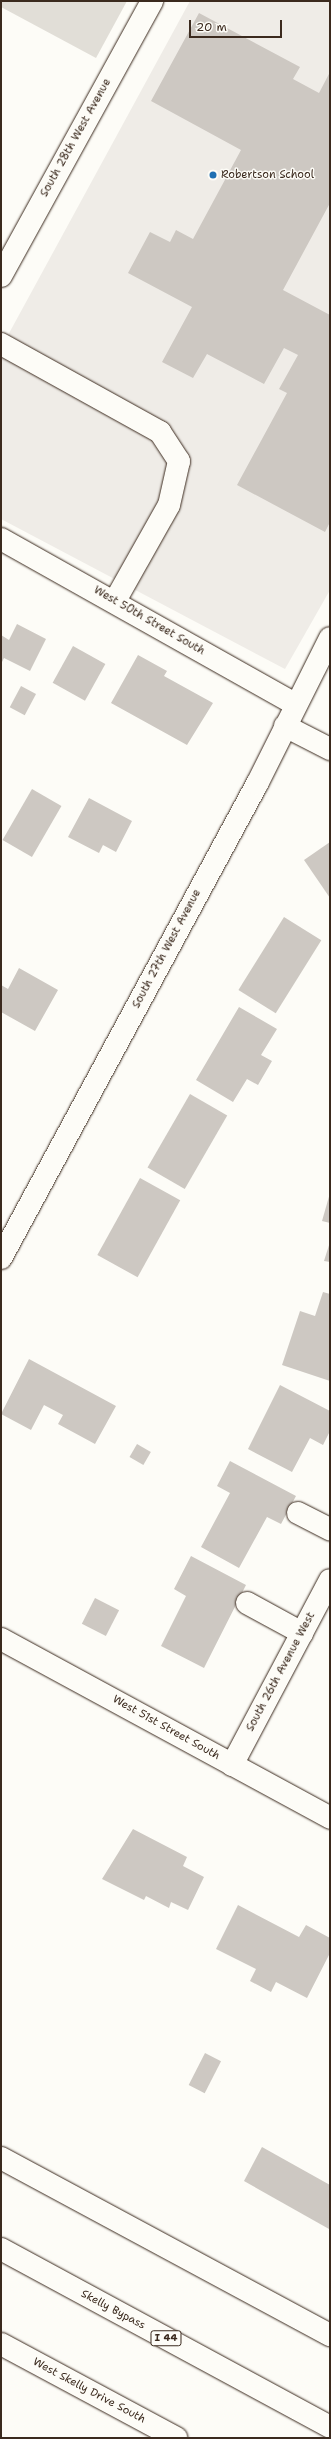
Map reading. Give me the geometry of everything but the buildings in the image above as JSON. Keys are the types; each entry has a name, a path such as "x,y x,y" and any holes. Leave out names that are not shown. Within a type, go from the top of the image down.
{"main road":[{"name":"South 28th West Avenue","path":"1,276 152,1"},
{"path":"1,344 160,432 179,461 169,505 115,601"},
{"name":"West 50th Street South","path":"1,539 115,601 295,704"},
{"name":"South 27th West Avenue","path":"1,1258 285,726 330,638"},
{"path":"285,726 330,750"},
{"path":"298,1513 330,1529"},
{"name":"South 26th Avenue West","path":"232,1765 330,1580"},
{"path":"247,1603 302,1633"},
{"name":"West 51st Street South","path":"1,1640 330,1818"},
{"path":"1,2158 330,2335"},
{"name":"Skelly Bypass","path":"1,2249 330,2428"},
{"name":"West Skelly Drive South","path":"1,2344 176,2438"}],"shaded area":[{"path":"1,1 127,1 96,58 1,7"},
{"name":"Robertson School","path":"190,1 330,1 330,590 285,669 1,519 1,348"}],"place":[{"name":"Robertson School","path":"213,175"}]}
